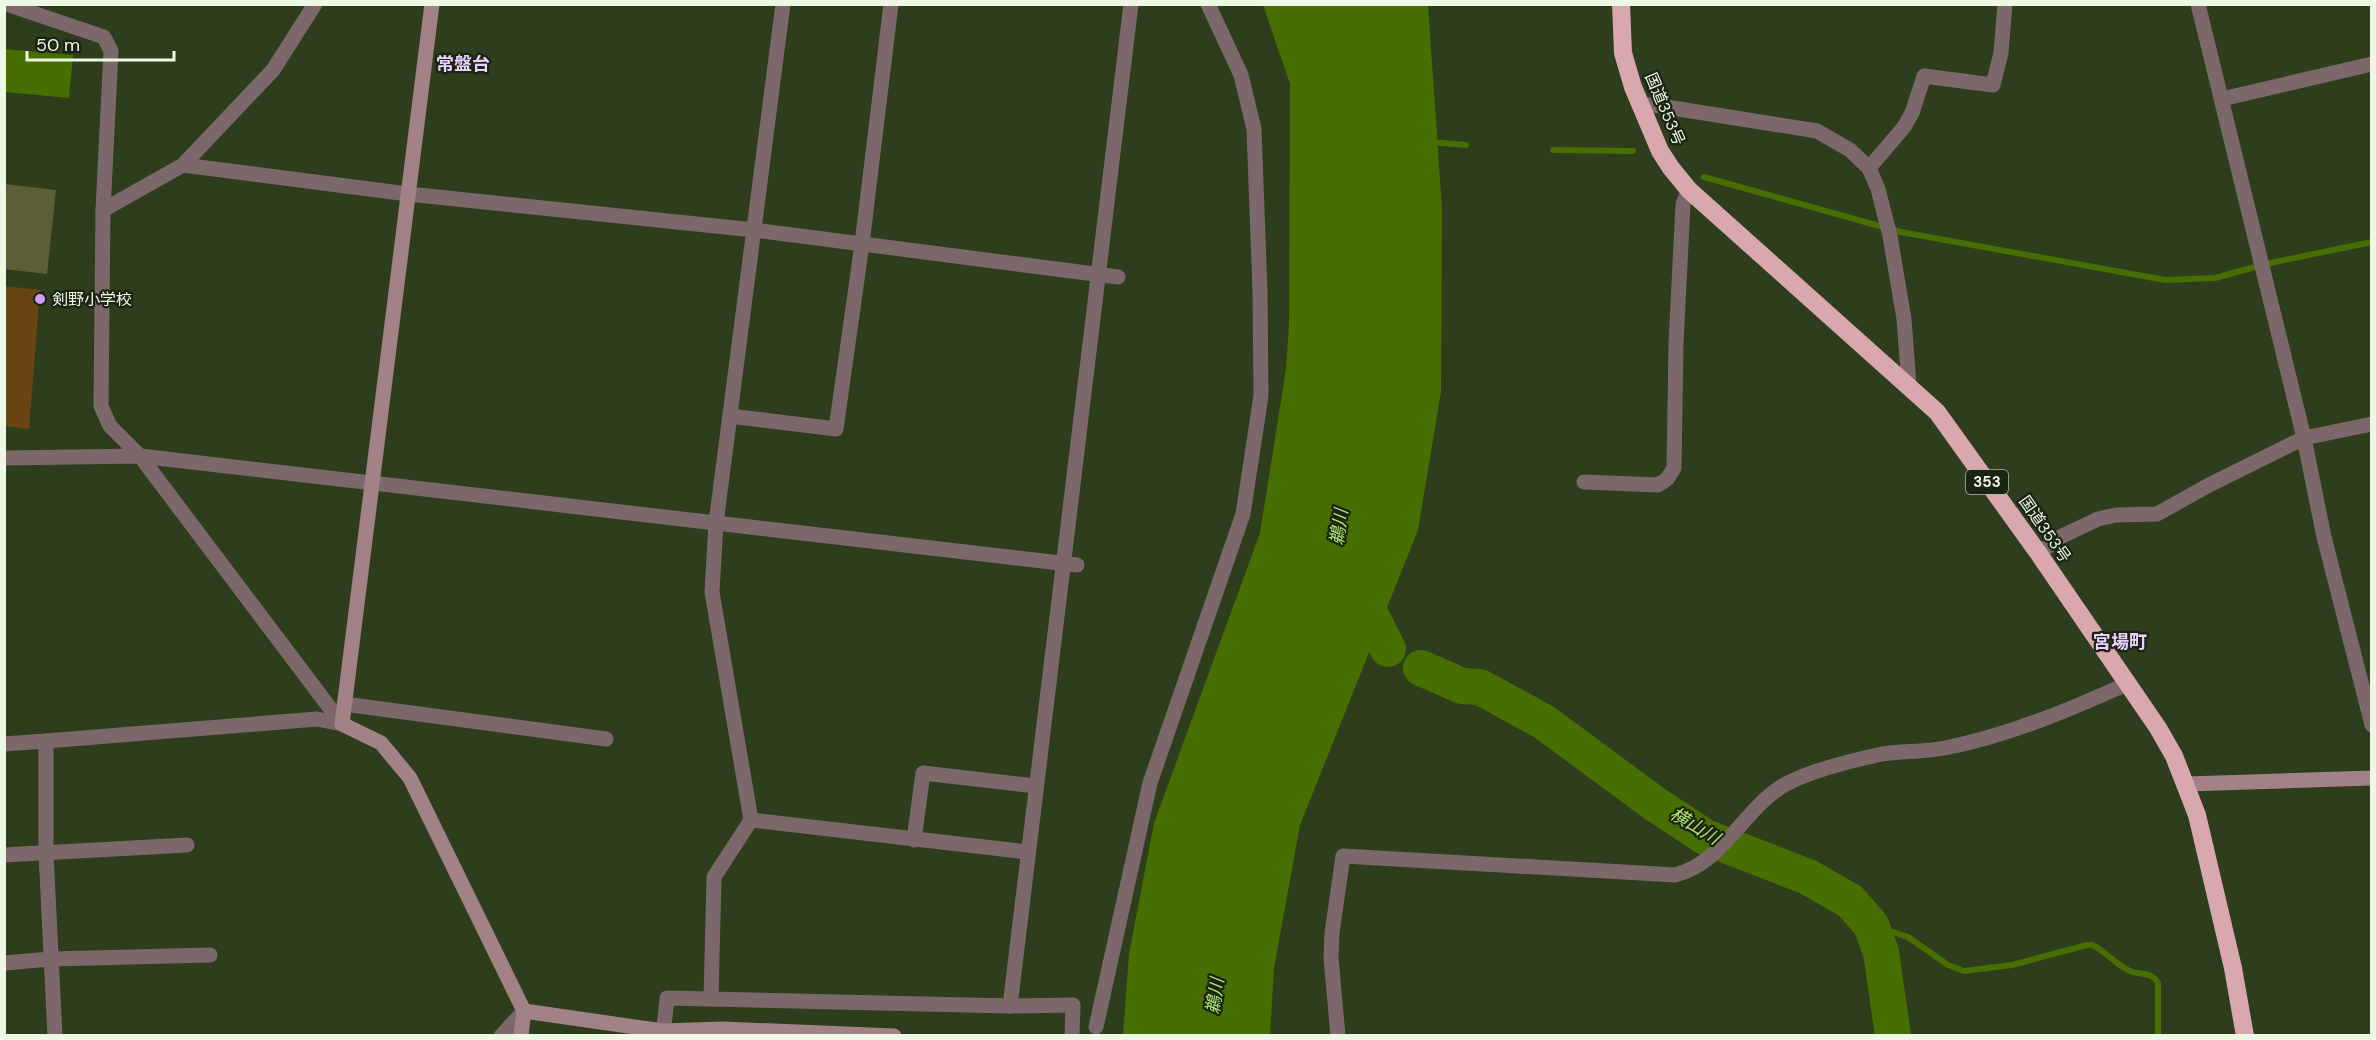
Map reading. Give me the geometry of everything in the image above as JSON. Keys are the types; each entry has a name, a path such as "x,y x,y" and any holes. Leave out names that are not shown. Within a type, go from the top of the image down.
{"highway":[{"name":"国道353号","path":"1621,4 1623,53 1640,105 1660,151 1671,168 1689,190 1909,385 1943,419 2129,683 2174,756 2187,784 2197,815 2223,924 2245,1035"}],"street":[{"path":"6,4 104,37 111,51 103,210 101,406 110,426 140,456 342,724"},
{"path":"103,210 183,165 273,70 315,4"},
{"path":"342,724 432,4"},
{"path":"711,998 714,877 751,820 712,592 716,523 783,4"},
{"path":"730,416 836,429 862,244 891,4"},
{"path":"1010,1006 1036,786 1070,565 1099,275 1131,4"},
{"path":"1096,1027 1150,783 1243,514 1261,396 1254,129 1241,75 1208,4"},
{"path":"1869,168 1904,127 1912,113 1924,76 1993,84 2001,53 2005,4"},
{"path":"2198,4 2304,438 2324,537 2372,725"},
{"path":"2222,99 2372,64"},
{"path":"1640,105 1654,105 1817,131 1850,150 1869,168 1878,189 1890,236 1904,319 1909,385"},
{"path":"183,165 408,194 754,230 1118,277"},
{"path":"1584,482 1658,485 1667,479 1674,468 1676,345 1683,204 1689,190"},
{"path":"2039,554 2058,538 2098,519 2116,515 2157,514 2209,485 2304,438 2372,424"},
{"path":"4,458 140,456 1070,565"},
{"path":"1338,1035 1331,958 1332,933 1343,856 1675,875 1696,867 1777,790 1805,776 1883,754 1944,748 2006,733 2061,714 2129,683"},
{"path":"344,704 606,739"},
{"path":"4,744 317,718 342,724 381,743 410,778 524,1011 521,1035"},
{"path":"46,741 46,853 55,1035"},
{"path":"914,840 923,773 1036,786"},
{"path":"2187,784 2372,778"},
{"path":"751,820 1028,852"},
{"path":"4,855 187,845"},
{"path":"4,963 51,959 210,955"},
{"path":"663,1033 667,998 711,998 1010,1006 1073,1005 1072,1035"},
{"path":"524,1011 663,1033 722,1029 894,1035"},
{"path":"501,1035 524,1011"}],"shaded area":[{"path":"5,286 40,290 29,429 5,426"}],"water":[{"name":"鵜川","path":"1263,5 1428,5 1442,209 1441,392 1418,530 1300,825 1274,968 1270,1035 1123,1035 1129,954 1154,823 1260,533 1286,369 1289,323 1290,84"},
{"path":"4,49 73,55 69,98 5,92"}],"building":[{"path":"4,184 56,190 47,274 4,269"}],"waterway":[{"path":"1430,142 1466,145"},
{"path":"1553,150 1633,151"},
{"path":"1704,177 1901,232 2165,280 2215,278 2255,267"},
{"path":"2270,263 2372,242"},
{"name":"横山川","path":"1356,586 1388,649"},
{"name":"横山川","path":"1421,668 1462,686 1480,687 1544,722 1655,804 1705,837 1808,877 1850,901 1871,925 1881,952 1893,1036"},
{"path":"1871,925 1908,937 1948,965 1964,971 2012,965 2092,945 2128,970 2150,975 2156,979 2158,983 2158,1036"}],"place":[{"name":"剣野小学校","path":"40,299"}],"district":[{"name":"常盤台","path":"463,64"},
{"name":"宮場町","path":"2120,642"}]}
